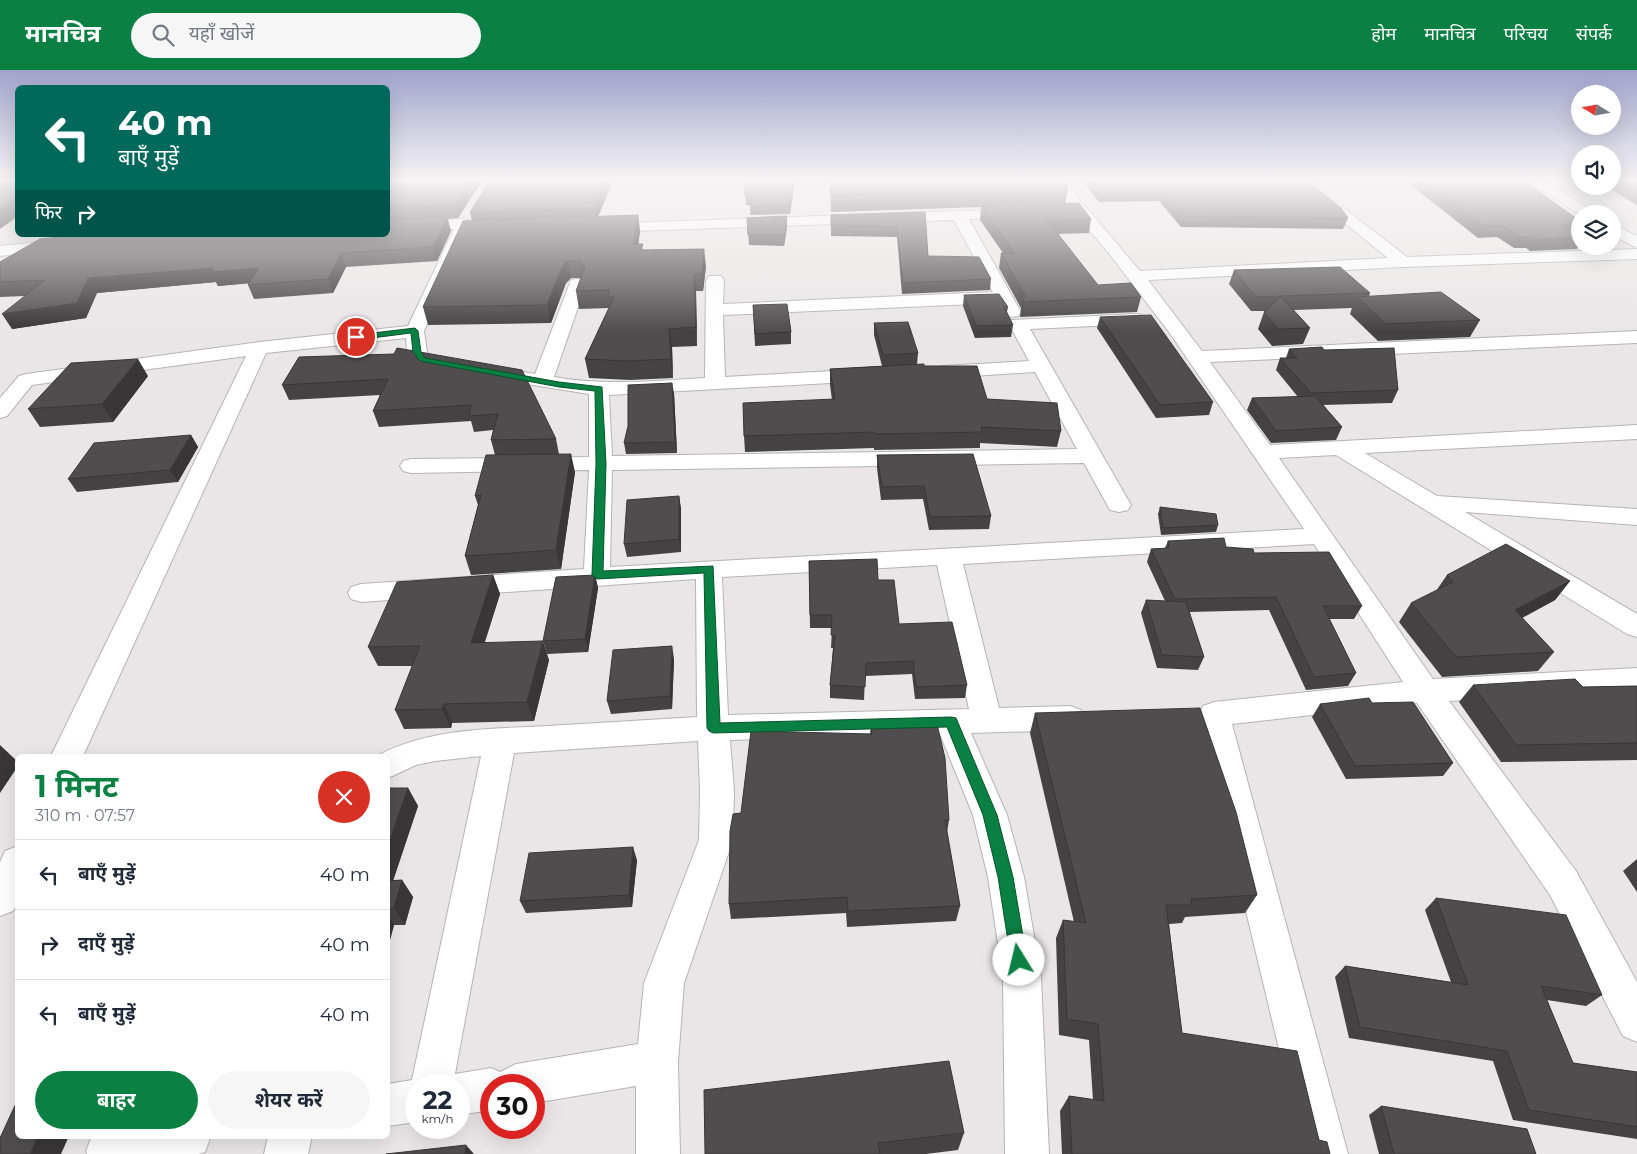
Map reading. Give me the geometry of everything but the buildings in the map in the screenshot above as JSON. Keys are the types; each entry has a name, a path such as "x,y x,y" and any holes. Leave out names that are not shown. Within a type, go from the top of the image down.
{"street":[{"path":"461,230 415,331 417,352 422,360 582,388 883,375"},
{"path":"469,230 479,232"},
{"path":"967,230 1119,505"},
{"path":"1090,230 1136,276 1197,356 1425,691 1563,882 1637,1022"},
{"path":"1361,230 1403,262"},
{"path":"1621,233 1637,243"},
{"path":"0,251 75,244"},
{"path":"1136,276 1403,262 1637,254"},
{"path":"714,383 715,280"},
{"path":"542,381 577,284"},
{"path":"714,310 1004,297"},
{"path":"1018,324 1168,318"},
{"path":"0,384 259,348 415,331"},
{"path":"1197,356 1637,338"},
{"path":"68,754 259,348"},
{"path":"923,373 1042,366"},
{"path":"0,412 26,380"},
{"path":"597,575 601,464 599,388"},
{"path":"1264,452 1637,432"},
{"path":"1340,448 1637,627"},
{"path":"411,466 1092,456"},
{"path":"1431,503 1637,517"},
{"path":"361,592 597,575 1321,536"},
{"path":"948,556 969,721 1006,877 1022,977 1027,1154"},
{"path":"658,1154 656,1062 664,983 716,840 717,790 713,728 709,569"},
{"path":"1326,1154 1199,715 1425,691 1637,679"},
{"path":"390,764 408,754 435,748 500,741 713,728 1095,718"},
{"path":"434,1074 500,741"},
{"path":"545,1080 656,1062"},
{"path":"390,1105 405,1103"},
{"path":"108,1151 173,1139"},
{"path":"286,1154 289,1139"}],"route":[{"path":"356,337 415,331 417,352 422,360 582,388 599,388 601,464 597,575 709,569 713,728 951,722 990,815 1006,877 1019,960"}]}
